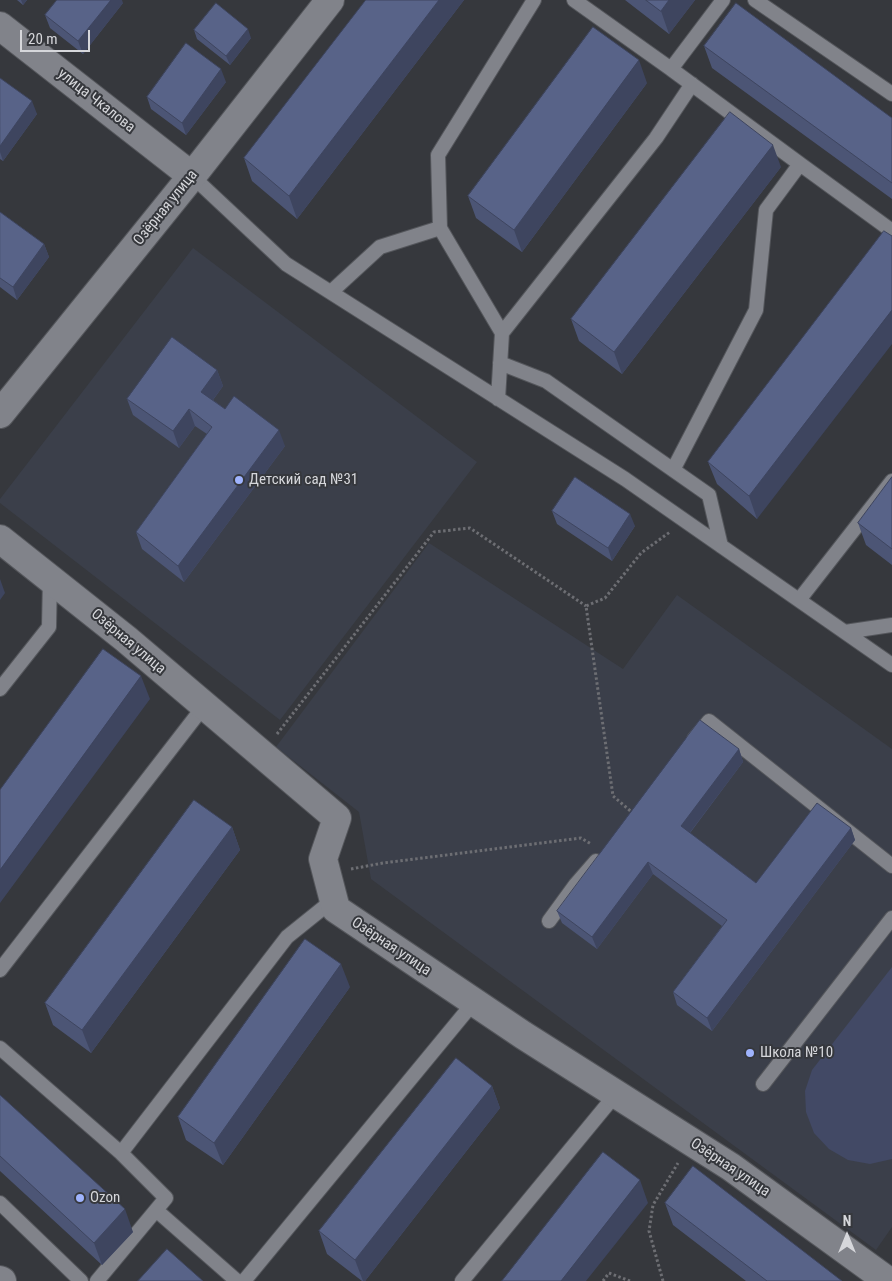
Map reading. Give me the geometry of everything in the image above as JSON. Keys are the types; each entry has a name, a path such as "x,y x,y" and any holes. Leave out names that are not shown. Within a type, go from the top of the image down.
{"street":[{"name":"Озёрная улица","path":"0,414 192,176 330,0"},
{"name":"улица Чкалова","path":"0,26 192,176"},
{"name":"Озёрная улица","path":"0,539 126,639 337,818 324,859 336,909 474,1002 731,1167 888,1281"}],"lane":[{"path":"498,399 502,333 440,228 438,155 534,0"},
{"path":"574,0 892,231"},
{"path":"671,69 723,0"},
{"path":"755,0 892,94"},
{"path":"502,333 656,138 692,84"},
{"path":"673,470 756,310 766,210 800,164"},
{"path":"192,176 286,264 625,479 892,665"},
{"path":"331,292 380,247 440,228"},
{"path":"500,363 546,381 709,495 721,546"},
{"path":"799,600 892,481"},
{"path":"0,689 49,627 50,578"},
{"path":"845,632 892,625"},
{"path":"0,970 204,706"},
{"path":"684,752 709,721 892,866"},
{"path":"549,922 576,884 603,854"},
{"path":"121,1153 287,937 334,900"},
{"path":"763,1084 892,918"},
{"path":"244,1281 474,1002"},
{"path":"0,1048 121,1153 166,1198 97,1281"},
{"path":"462,1281 616,1094"},
{"path":"0,1202 81,1281"},
{"path":"156,1210 236,1281"}],"path":[{"path":"586,606 605,598 641,553 686,521"},
{"path":"261,754 434,532 470,528 586,606 613,796 634,815"},
{"path":"327,874 382,863 581,838 603,854"},
{"path":"663,1281 649,1231 654,1205 692,1141"},
{"path":"602,1281 609,1273 630,1281"}],"shaded area":[{"name":"Детский сад №31","path":"193,248 477,462 280,720 0,503 0,499"},
{"name":"Школа №10","path":"429,543 623,669 677,595 892,749 892,1227 876,1250 371,879 359,812 276,747"},
{"path":"892,967 892,1159 870,1164 848,1160 829,1149 814,1133 806,1112 805,1091 812,1070"}],"building":[{"path":"57,0 111,0 78,41 45,15"},
{"path":"366,0 439,0 289,196 244,158"},
{"path":"646,0 669,0 661,11"},
{"path":"216,3 248,29 226,56 194,30"},
{"path":"736,3 892,118 892,183 704,46"},
{"path":"593,27 639,60 514,230 468,196"},
{"path":"186,43 221,69 182,123 147,97"},
{"path":"0,78 32,101 0,146"},
{"path":"730,112 773,145 614,352 571,319"},
{"path":"0,212 44,244 13,287 0,278"},
{"path":"884,231 892,236 892,310 749,496 708,462"},
{"path":"172,337 217,370 201,392 225,409 234,396 279,430 178,566 136,532 212,427 189,409 173,431 127,399"},
{"path":"575,477 630,514 608,548 552,511"},
{"path":"892,477 892,549 858,523"},
{"path":"103,649 141,676 0,870 0,790"},
{"path":"700,720 739,749 681,826 756,883 817,803 851,828 707,1018 673,992 727,920 648,862 592,937 557,911"},
{"path":"194,800 232,827 82,1030 45,1003"},
{"path":"305,939 341,964 214,1143 178,1117"},
{"path":"456,1058 492,1086 355,1260 319,1231"},
{"path":"0,1095 125,1209 94,1243 0,1156"},
{"path":"603,1152 640,1180 561,1281 502,1281"},
{"path":"693,1166 842,1281 767,1281 665,1203"},
{"path":"167,1249 203,1281 138,1281"}],"place":[{"name":"Детский сад №31","path":"239,480"},
{"name":"Школа №10","path":"750,1053"},
{"name":"Ozon","path":"80,1198"}]}
